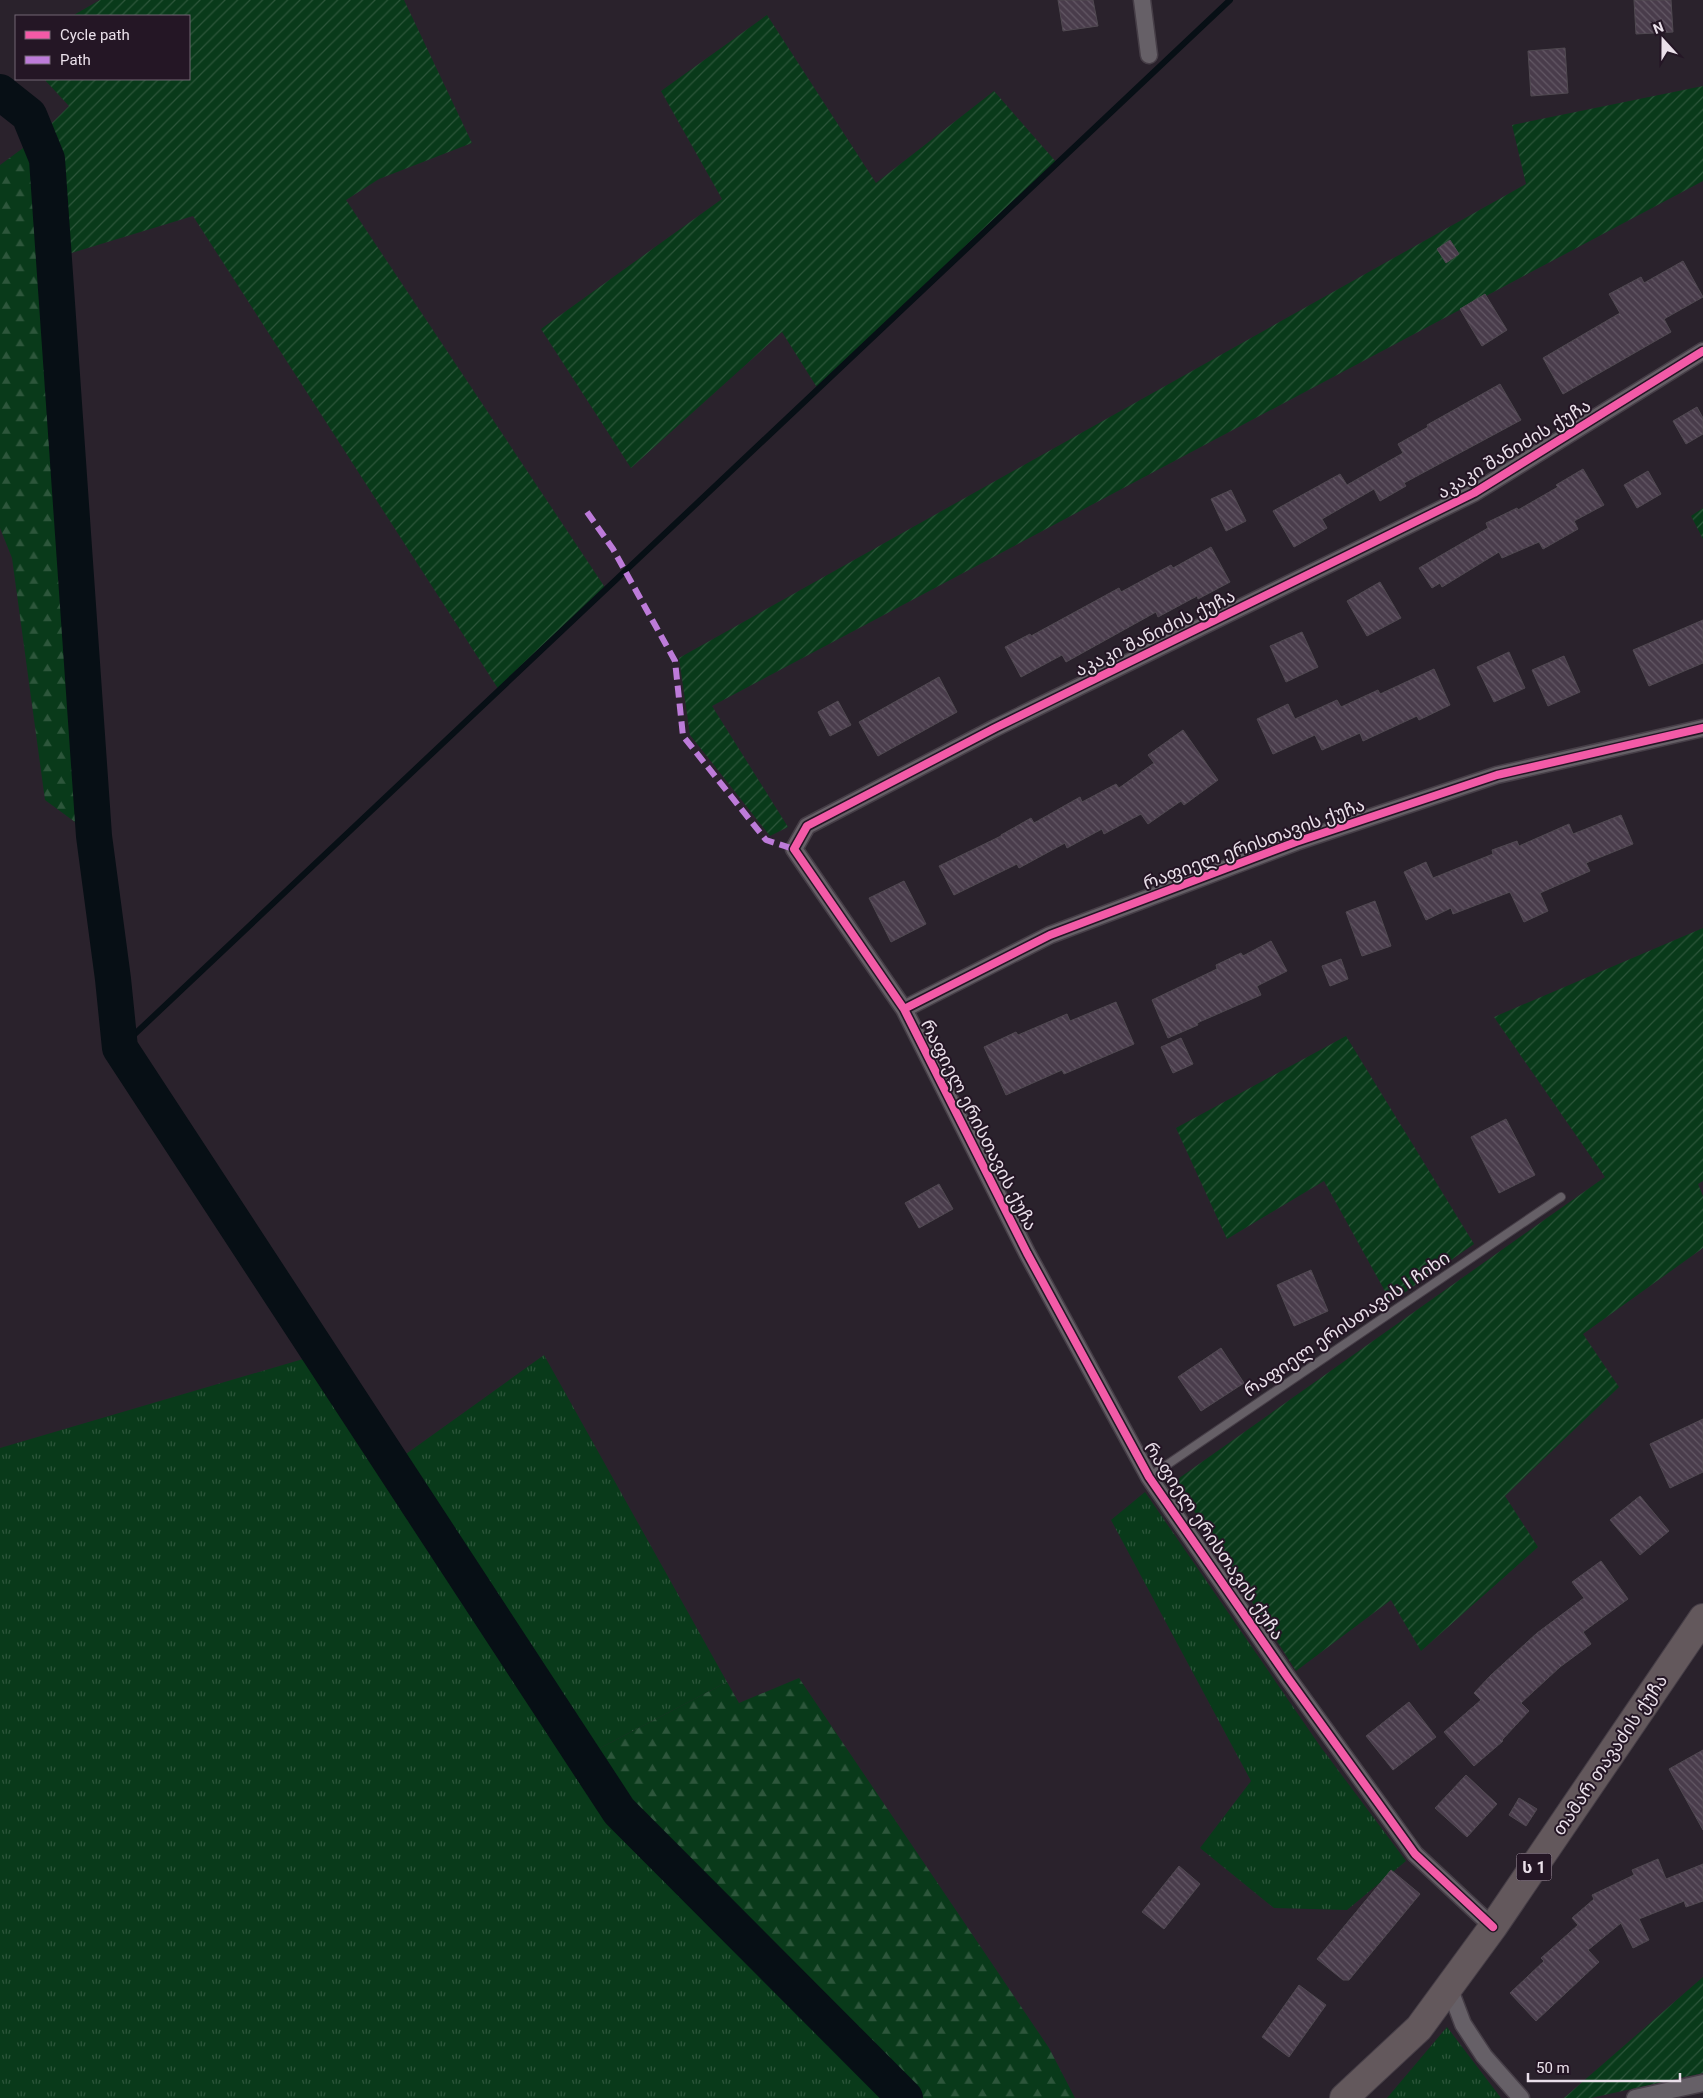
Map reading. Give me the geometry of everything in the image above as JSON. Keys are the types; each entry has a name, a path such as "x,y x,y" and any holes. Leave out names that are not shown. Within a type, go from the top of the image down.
{"highway":[{"name":"თამარ თავაძის ქუჩა","path":"1344,2098 1419,2028 1493,1927 1703,1618"}],"street":[{"path":"1142,0 1149,56"},
{"name":"აკაკი შანიძის ქუჩა","path":"904,1009 794,849 807,826 995,728 1474,493 1703,351"},
{"name":"რაფიელ ერისთავის ქუჩა","path":"1493,1927 1415,1854 1288,1678 1149,1476 1028,1253 904,1009 1050,935 1296,842 1497,775 1703,728"},
{"path":"1449,1987 1463,2024 1484,2056 1521,2098"},
{"path":"1635,2098 1703,2083"}],"lane":[{"name":"რაფიელ ერისთავის I ჩიხი","path":"1149,1476 1561,1197"}],"green space":[{"path":"100,0 404,0 472,143 379,179 346,200 606,589 499,690 193,216 55,258 48,159 38,137 69,106 45,80 190,80 190,15 74,15"},
{"path":"767,15 876,183 994,91 1057,163 818,389 782,332 631,468 541,329 722,199 661,91"},
{"path":"1703,86 1703,181 712,706 788,827 770,836 690,735 679,658 1526,184 1512,125"},
{"path":"38,137 47,159 50,183 94,836 45,800 12,558 0,528 0,165"},
{"path":"1703,508 1703,539 1691,516"},
{"path":"1703,928 1703,1181 1698,1184 1703,1196 1703,1248 1583,1334 1619,1387 1505,1496 1538,1547 1421,1651 1391,1600 1296,1671 1175,1481 1605,1177 1494,1017"},
{"path":"1346,1036 1474,1244 1391,1302 1324,1181 1227,1239 1176,1128"},
{"path":"320,1354 392,1464 544,1355 727,1682 583,1757 619,1811 905,2098 0,2098 0,1448"},
{"path":"1145,1492 1320,1746 1406,1861 1347,1910 1274,1908 1200,1848 1251,1781 1111,1520"},
{"path":"799,1678 1049,2048 1075,2098 905,2098 619,1811 583,1757 727,1682 739,1703"},
{"path":"1703,1977 1703,2073 1591,2098 1564,2098"},
{"path":"1447,2027 1501,2098 1387,2098"}],"building":[{"path":"1058,0 1093,0 1098,26 1063,31"},
{"path":"1634,0 1671,0 1673,32 1636,34"},
{"path":"1565,48 1568,93 1531,96 1528,51"},
{"path":"1450,240 1459,254 1446,263 1437,249"},
{"path":"1683,261 1703,297 1664,319 1671,332 1563,394 1543,358 1620,313 1609,294 1641,277 1644,283"},
{"path":"1485,294 1507,330 1482,346 1460,309"},
{"path":"1500,384 1521,420 1404,483 1406,486 1380,501 1374,489 1322,519 1327,528 1294,547 1273,511 1340,474 1347,485 1403,453 1398,444 1428,427 1427,425"},
{"path":"1697,407 1703,418 1703,434 1686,444 1673,421"},
{"path":"1583,469 1604,505 1574,521 1578,529 1543,549 1539,542 1502,558 1499,552 1442,587 1440,583 1432,588 1419,568 1488,528 1486,523 1517,508 1518,510 1558,487 1556,485"},
{"path":"1648,471 1661,494 1637,508 1624,485"},
{"path":"1231,490 1246,521 1226,531 1211,499"},
{"path":"1211,547 1230,582 1198,599 1197,596 1158,617 1156,612 1066,662 1062,655 1021,677 1005,647 1030,634 1031,636 1119,588 1121,592 1171,565 1173,568"},
{"path":"1380,582 1401,618 1367,636 1347,601"},
{"path":"1703,620 1703,663 1649,686 1633,650"},
{"path":"1302,632 1318,667 1286,682 1270,646"},
{"path":"1509,652 1525,688 1494,702 1477,667"},
{"path":"1564,656 1580,692 1548,706 1532,670"},
{"path":"1434,669 1450,705 1419,720 1417,716 1363,741 1360,733 1322,750 1315,735 1273,754 1257,719 1288,704 1295,719 1337,700 1341,707 1378,690 1380,694"},
{"path":"939,677 957,712 878,756 859,722"},
{"path":"838,701 851,725 830,736 818,712"},
{"path":"1183,730 1218,780 1184,805 1181,801 1148,824 1141,814 1104,834 1102,829 1067,848 1065,843 1019,868 1017,864 954,895 939,866 1001,836 1031,818 1034,823 1080,797 1082,802 1116,784 1119,788 1154,763 1148,755"},
{"path":"1621,815 1633,844 1586,863 1590,871 1540,893 1548,911 1524,922 1510,892 1453,914 1451,908 1426,920 1404,872 1426,862 1433,878 1493,854 1492,850 1517,841 1519,846 1569,824 1573,834"},
{"path":"904,881 926,924 891,942 869,898"},
{"path":"1375,901 1391,946 1362,956 1346,912"},
{"path":"1271,941 1287,971 1257,986 1261,995 1168,1038 1152,1000 1217,969 1216,965 1241,953 1243,956"},
{"path":"1341,959 1348,979 1330,986 1322,966"},
{"path":"1116,1002 1134,1044 1064,1074 1062,1070 1006,1095 984,1047 1016,1032 1018,1035 1067,1014 1070,1021"},
{"path":"1181,1038 1193,1064 1173,1073 1161,1047"},
{"path":"1506,1119 1535,1175 1499,1193 1471,1137"},
{"path":"939,1184 953,1209 919,1228 905,1203"},
{"path":"1311,1270 1328,1311 1294,1326 1277,1285"},
{"path":"1221,1348 1244,1383 1201,1411 1178,1377"},
{"path":"1703,1419 1703,1472 1670,1488 1650,1444"},
{"path":"1640,1496 1669,1531 1640,1555 1610,1520"},
{"path":"1601,1561 1628,1599 1583,1632 1591,1644 1560,1667 1521,1703 1529,1711 1503,1741 1474,1766 1444,1732 1481,1700 1474,1693 1491,1675 1537,1633 1584,1598 1572,1582"},
{"path":"1409,1702 1436,1737 1393,1770 1366,1736"},
{"path":"1703,1750 1703,1830 1669,1769"},
{"path":"1466,1775 1497,1804 1467,1837 1435,1808"},
{"path":"1519,1798 1537,1809 1526,1826 1509,1815"},
{"path":"1658,1859 1666,1879 1703,1864 1703,1901 1686,1907 1684,1901 1639,1919 1649,1940 1633,1948 1621,1923 1588,1950 1599,1962 1536,2021 1510,1993 1544,1961 1541,1958 1578,1925 1572,1918 1594,1899 1592,1895 1634,1875 1632,1870"},
{"path":"1179,1866 1200,1884 1164,1929 1142,1912"},
{"path":"1391,1870 1420,1894 1349,1980 1343,1980 1317,1959"},
{"path":"1299,1985 1326,2005 1289,2057 1262,2037"}],"waterway":[{"path":"120,1048 1230,0"},
{"path":"0,92 29,115 47,159 94,836 120,1048 619,1811 905,2098"}],"marked path":[{"path":"587,512 613,549 675,661 683,736 766,840 794,849"}],"cycle path":[{"path":"1493,1927 1415,1854 1288,1678 1149,1477 1027,1253 904,1009 794,849 807,826 995,728 1474,493 1703,351"},
{"path":"904,1009 1050,935 1296,842 1497,775 1703,728"}]}
